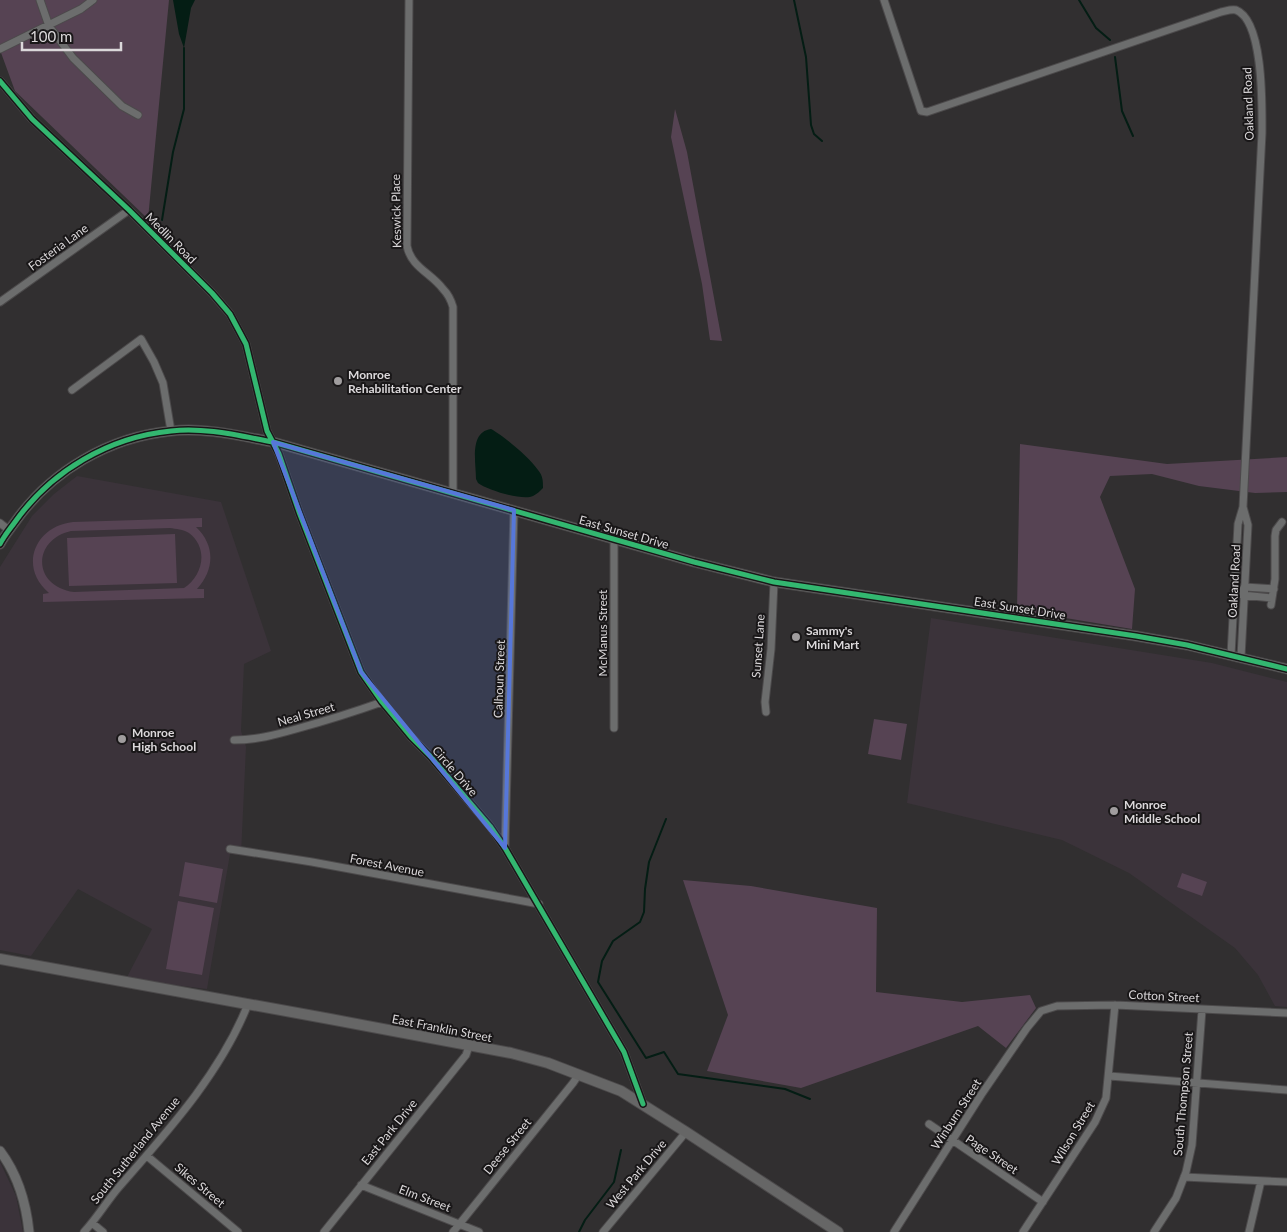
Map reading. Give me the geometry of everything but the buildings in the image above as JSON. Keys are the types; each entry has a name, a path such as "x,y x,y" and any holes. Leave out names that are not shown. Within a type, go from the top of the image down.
{"main road":[{"name":"East Franklin Street","path":"0,959 511,1053 548,1063 621,1092 643,1104 838,1232"}],"street":[{"path":"40,0 49,26 73,58 122,106 138,115"},
{"path":"0,49 81,10 93,0"},
{"name":"Keswick Place","path":"409,0 407,246 409,256 424,273 442,287 454,306 453,493"},
{"name":"Oakland Road","path":"884,0 921,111 927,112 1221,12 1233,9 1241,13 1248,20 1261,78 1262,133 1243,507 1238,524 1231,655"},
{"name":"Medlin Road","path":"0,81 32,118 212,293 230,314 246,344 267,431 273,442"},
{"name":"Fosteria Lane","path":"0,302 128,210"},
{"path":"72,390 141,339 163,383 171,431"},
{"name":"East Sunset Drive","path":"0,544 28,504 40,491 58,476 83,460 123,441 171,431 212,431 273,442 614,539 774,582 1136,636 1241,657 1287,669"},
{"name":"Circle Drive","path":"273,442 280,454 299,512 361,672 382,702 484,819 505,848 624,1052 643,1104"},
{"name":"Oakland Road","path":"1241,657 1248,525 1243,507"},
{"name":"Calhoun Street","path":"505,848 514,510"},
{"path":"1235,592 1244,596 1272,601 1275,536 1276,530 1282,522"},
{"path":"0,523 9,530"},
{"name":"McManus Street","path":"614,539 614,728"},
{"name":"Sunset Lane","path":"766,712 765,702 771,649 774,582"},
{"path":"1235,592 1245,587 1274,589"},
{"name":"Neal Street","path":"234,740 250,740 270,736 328,721 382,702"},
{"name":"Forest Avenue","path":"230,849 312,862 539,904"},
{"name":"South Sutherland Avenue","path":"84,1232 106,1202 169,1130 222,1057 248,1004"},
{"name":"Cotton Street","path":"1041,1011 1057,1006 1114,1005 1287,1013"},
{"name":"Wilson Street","path":"1023,1232 1095,1122 1106,1098 1114,1005"},
{"name":"South Thompson Street","path":"1154,1232 1176,1198 1184,1177 1192,1145 1202,1010"},
{"name":"Winburn Street","path":"894,1232 1017,1043 1041,1011"},
{"name":"East Park Drive","path":"324,1232 466,1055 469,1046"},
{"name":"Deese Street","path":"453,1232 579,1074"},
{"path":"1109,1076 1287,1090"},
{"name":"Page Street","path":"929,1124 1043,1202"},
{"name":"West Park Drive","path":"603,1232 686,1132"},
{"path":"0,1151 10,1166 20,1188 29,1232"},
{"name":"Sikes Street","path":"147,1156 238,1232"},
{"path":"1184,1177 1287,1182"},
{"path":"1248,1232 1261,1181"},
{"name":"Elm Street","path":"361,1185 479,1232"},
{"path":"92,1223 103,1232"}],"highlighted area":[{"path":"273,442 514,510 505,848 361,672"}],"shaded area":[{"path":"0,0 169,0 148,219 15,91 0,50"},
{"path":"173,0 195,0 191,8 184,48 179,34"},
{"path":"675,109 687,152 722,341 710,340 702,284 671,137"},
{"path":"491,429 516,448 540,472 543,488 533,496 521,497 497,492 478,483 476,479 475,449 479,436 484,431"},
{"path":"1020,444 1167,464 1287,457 1287,492 1255,493 1199,486 1152,474 1110,476 1100,497 1135,589 1132,629 1017,610"},
{"name":"Monroe High School","path":"77,476 221,502 271,651 244,664 241,731 246,747 241,855 230,854 207,989 126,979 152,929 78,889 31,956 0,950 0,567 32,516 54,494"},
{"path":"202,518 202,527 196,527 207,541 210,557 207,573 197,589 204,589 204,598 43,602 43,594 49,593 40,583 34,572 33,560 35,549 49,531 60,525 73,522","holes":["170,528 189,533 195,539 201,554 201,562 196,576 184,588 74,592 60,588 50,581 44,572 42,563 49,543 58,536 71,531"]},
{"path":"175,534 177,583 69,586 67,538"},
{"name":"Monroe Middle School","path":"931,618 1212,663 1287,682 1287,1007 1275,1006 1258,975 1235,948 1129,873 1062,840 907,803"},
{"path":"874,719 907,724 901,760 868,754"},
{"path":"185,862 223,869 217,903 179,896"},
{"path":"1182,873 1207,882 1202,896 1177,887"},
{"path":"683,880 751,886 877,908 876,992 962,1002 1030,995 1036,1008 1006,1048 978,1026 801,1088 707,1071 728,1015"},
{"path":"178,901 214,908 202,975 166,969"},
{"path":"0,1162 16,1196 23,1232 0,1232"}],"waterway":[{"path":"794,0 806,57 811,125 814,134 822,141"},
{"path":"1079,0 1096,28 1110,40"},
{"path":"162,220 173,152 184,109 184,48"},
{"path":"1115,57 1122,111 1133,136"},
{"path":"666,819 649,862 644,912 640,922 613,941 602,961 598,982 646,1058 664,1052 678,1074 785,1089 810,1099"},
{"path":"579,1232 585,1220 614,1182 621,1150"}],"cycle path":[{"path":"0,81 32,119 129,210 212,293 230,314 246,344 267,431 279,454 299,512 361,672 382,702 490,826 505,848 624,1052 643,1104"},
{"path":"0,544 29,504 64,472 83,460 104,449 148,435 184,430 210,431 273,442 694,562 774,582 1136,636 1187,645 1287,669"}],"place":[{"name":"Monroe Rehabilitation Center","path":"338,381"},
{"name":"Sammy's Mini Mart","path":"796,637"},
{"name":"Monroe High School","path":"122,739"},
{"name":"Monroe Middle School","path":"1114,811"}]}
